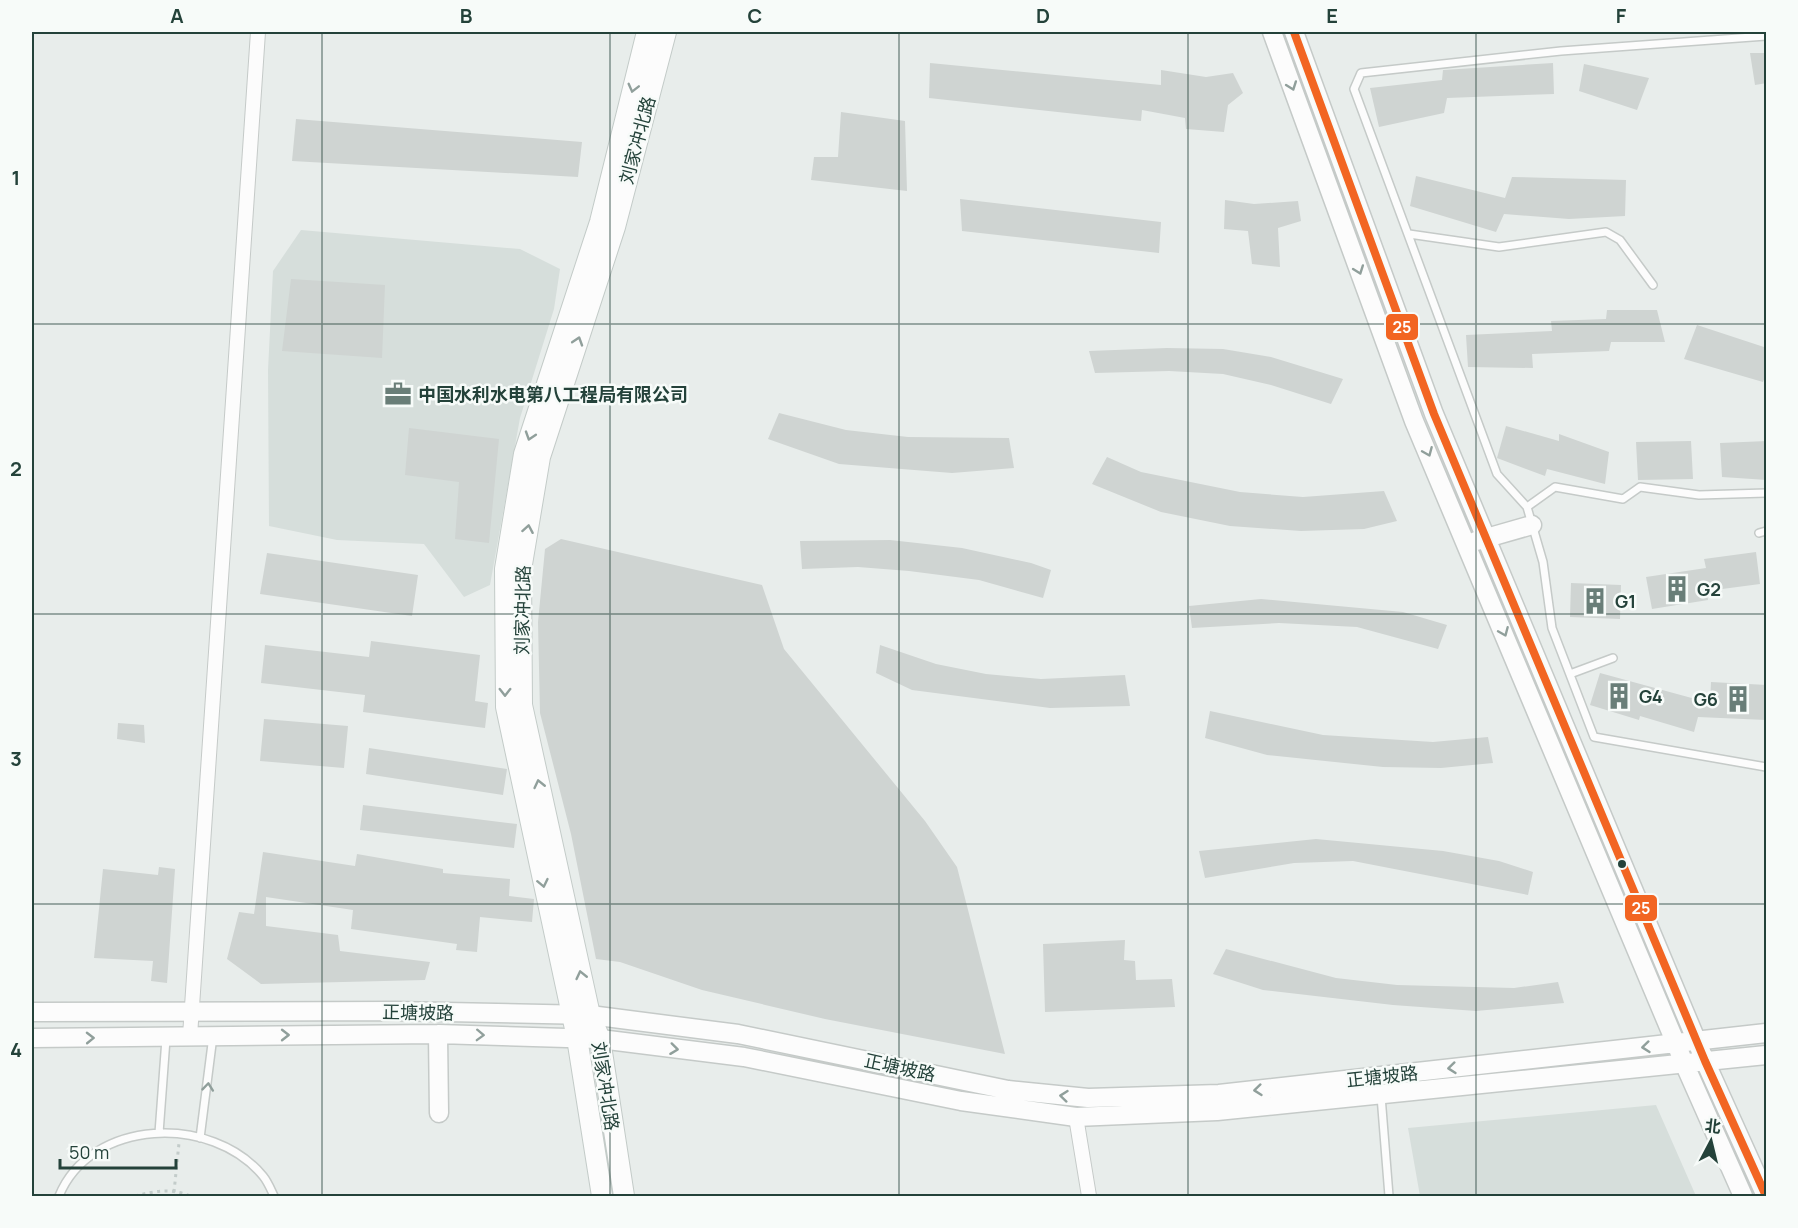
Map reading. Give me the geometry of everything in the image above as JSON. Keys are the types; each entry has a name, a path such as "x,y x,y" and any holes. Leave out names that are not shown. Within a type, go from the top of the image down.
{"main road":[{"name":"刘家冲北路","path":"602,1197 576,1038 506,707 505,569 524,454 600,222 647,32"},
{"name":"刘家冲北路","path":"624,1197 600,1040 590,1015 522,705 521,570 540,458 615,227 666,32"}],"street":[{"path":"190,1036 258,32"},
{"path":"1272,32 1414,421 1468,544 1684,1063 1743,1197"},
{"path":"1294,32 1434,414 1705,1061 1766,1197"},
{"path":"1468,544 1532,525"},
{"name":"正塘坡路","path":"32,1012 395,1011 590,1015 738,1034 1008,1090 1088,1098 1219,1094 1767,1033"},
{"path":"438,1034 439,1113"},
{"name":"正塘坡路","path":"32,1038 438,1034 576,1038 744,1057 961,1101 1076,1117 1217,1111 1767,1055"},
{"path":"1076,1117 1089,1197"}],"lane":[{"path":"1767,36 1561,51 1361,73 1354,89 1497,474 1527,507 1543,562 1552,628 1594,737 1767,767"},
{"path":"1409,234 1499,247 1606,232 1620,240 1653,285"},
{"path":"1527,507 1555,487 1623,499 1640,487 1699,495 1767,493"},
{"path":"1570,674 1613,658"},
{"path":"200,1138 213,1035"},
{"path":"159,1133 166,1036"},
{"path":"1381,1096 1389,1197"},
{"path":"59,1197 64,1185 104,1145 130,1136 159,1133 200,1138 224,1146 245,1159 264,1177 274,1197"}],"path":[{"path":"174,1192 180,1136"},
{"path":"135,1197 158,1190 190,1197"}],"shaded area":[{"name":"中国水利水电第八工程局有限公司","path":"301,230 520,249 560,269 554,309 520,418 490,585 464,597 424,544 337,540 269,526 268,370 273,271"},
{"path":"1656,1105 1696,1196 1420,1196 1408,1128"}],"building":[{"path":"1750,53 1767,53 1767,83 1755,85"},
{"path":"930,63 1161,85 1161,70 1206,77 1233,73 1243,93 1228,105 1224,132 1186,129 1185,118 1142,110 1141,121 929,98"},
{"path":"1553,63 1554,94 1447,98 1444,113 1379,127 1370,88 1442,80 1443,70"},
{"path":"1584,64 1649,78 1637,110 1579,91"},
{"path":"841,112 905,121 907,191 811,180 814,157 838,157"},
{"path":"296,119 582,142 578,177 292,161"},
{"path":"1416,176 1505,198 1512,177 1626,180 1625,216 1569,219 1504,214 1496,232 1410,206"},
{"path":"960,199 1161,222 1159,253 962,231"},
{"path":"1225,200 1254,204 1298,201 1301,221 1278,228 1280,267 1252,264 1248,231 1224,229"},
{"path":"291,279 385,285 382,358 282,351"},
{"path":"1607,310 1657,310 1665,342 1611,342 1609,351 1532,354 1533,368 1468,367 1466,335 1552,331 1551,321 1606,319"},
{"path":"1697,325 1767,348 1767,372 1763,382 1684,359"},
{"path":"1167,348 1223,349 1271,357 1343,379 1331,404 1271,385 1223,374 1169,371 1095,373 1089,351"},
{"path":"779,413 846,430 908,437 1009,438 1014,468 952,473 839,464 768,439"},
{"path":"1506,426 1559,441 1559,434 1609,452 1605,484 1547,469 1545,476 1497,458"},
{"path":"409,428 499,439 489,543 455,539 459,482 405,475"},
{"path":"1691,441 1693,479 1638,480 1636,442"},
{"path":"1767,441 1767,480 1722,477 1720,443"},
{"path":"1107,457 1141,472 1240,492 1303,497 1384,491 1397,521 1364,529 1301,531 1230,526 1161,512 1092,484"},
{"path":"561,539 762,585 784,649 925,821 957,867 1005,1054 825,1019 702,990 620,962 596,959 571,834 540,713 538,622 545,549"},
{"path":"890,540 962,548 1031,563 1051,570 1043,598 979,580 909,571 858,567 802,569 800,541"},
{"path":"1756,552 1760,584 1707,591 1708,600 1652,609 1646,577 1706,568 1704,559"},
{"path":"267,553 418,575 412,616 260,594"},
{"name":"G1","path":"1571,583 1621,585 1620,619 1570,617"},
{"path":"1261,599 1403,612 1447,625 1438,649 1357,627 1279,623 1192,628 1189,606"},
{"path":"371,641 480,655 475,701 488,703 485,728 363,712 365,695 261,683 265,645 369,657"},
{"path":"880,645 936,664 986,674 1041,679 1125,675 1130,706 1050,708 912,690 876,673"},
{"path":"1600,673 1710,703 1711,682 1767,685 1766,720 1698,717 1694,732 1640,716 1639,720 1590,705"},
{"path":"1210,711 1323,735 1433,742 1488,737 1493,763 1441,768 1383,767 1267,755 1205,738"},
{"path":"264,719 348,726 344,768 260,761"},
{"path":"118,723 144,725 145,743 117,739"},
{"path":"369,748 507,769 503,795 366,774"},
{"path":"363,805 517,824 514,848 360,830"},
{"path":"1316,839 1443,851 1499,861 1533,872 1528,895 1353,861 1294,863 1205,878 1199,851"},
{"path":"263,852 355,866 357,854 443,869 443,873 510,879 509,896 534,899 532,922 480,917 477,952 456,950 457,944 351,929 353,910 266,897 266,926 338,935 340,951 430,962 425,980 261,984 227,959 239,912 254,914"},
{"path":"159,867 175,869 167,983 151,981 153,961 94,958 103,869 158,875"},
{"path":"1125,940 1124,960 1135,961 1136,980 1172,979 1175,1007 1045,1012 1043,944"},
{"path":"1226,949 1336,978 1397,985 1514,988 1558,982 1564,1003 1476,1011 1393,1005 1263,990 1213,974"}],"transit line":[{"name":"25","path":"1294,32 1434,414 1705,1061 1766,1196"}],"place":[{"name":"中国水利水电第八工程局有限公司","path":"398,394"},
{"name":"G2","path":"1677,589"},
{"name":"G1","path":"1595,601"},
{"name":"G4","path":"1619,696"},
{"name":"G6","path":"1738,699"}]}
